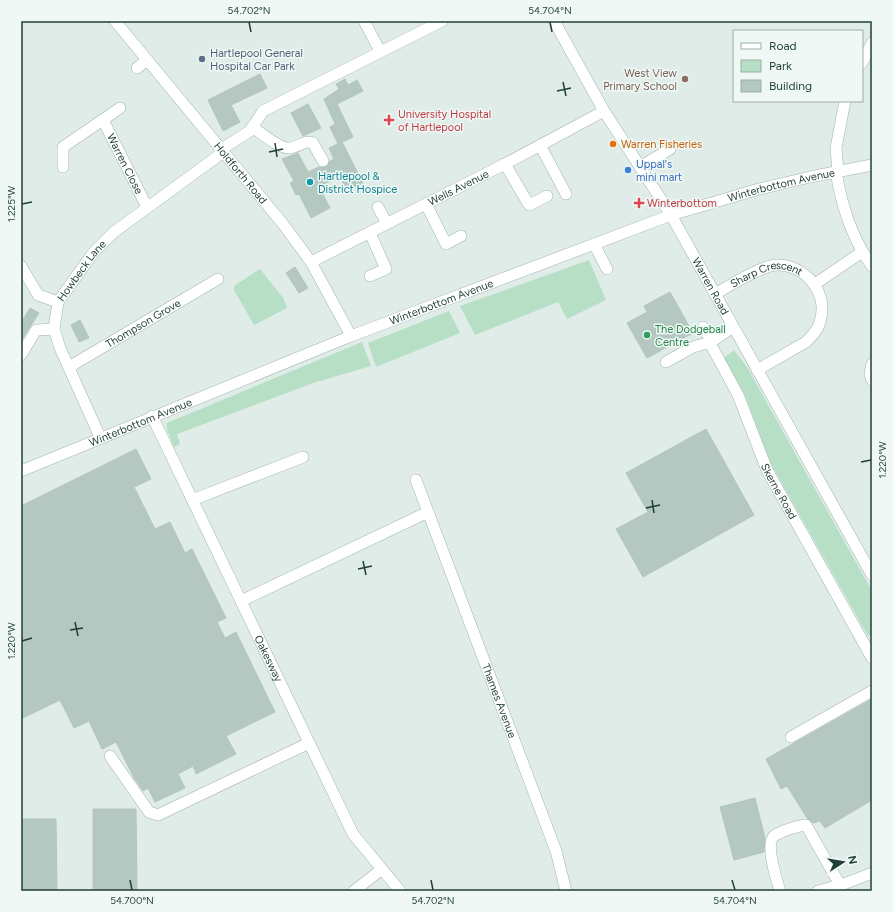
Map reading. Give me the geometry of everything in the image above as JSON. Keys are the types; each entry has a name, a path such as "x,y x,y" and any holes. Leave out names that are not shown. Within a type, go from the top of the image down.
{"street":[{"name":"Holdforth Road","path":"115,21 221,151 283,224 311,262 351,336"},
{"path":"364,21 380,51"},
{"name":"Howbeck Lane","path":"100,437 60,348 54,330 58,302 93,253 114,232 221,151 250,131 263,111 442,21"},
{"name":"Warren Road","path":"554,21 604,110 671,215 872,575"},
{"path":"863,58 872,43"},
{"path":"137,68 147,60"},
{"path":"845,102 836,148 837,172 848,222 862,252 872,266"},
{"name":"Warren Close","path":"63,166 63,147 120,108"},
{"name":"Wells Avenue","path":"311,262 505,164 604,110"},
{"name":"Warren Close","path":"103,120 147,207"},
{"path":"252,127 284,148 296,147 307,142 313,143 322,161"},
{"path":"540,145 566,194"},
{"path":"640,167 670,150"},
{"path":"505,164 529,206 547,196"},
{"name":"Winterbottom Avenue","path":"21,471 100,437 351,336 671,215 759,189 872,165"},
{"path":"426,204 446,244 461,236"},
{"path":"378,208 387,224"},
{"path":"370,233 386,269 370,276"},
{"path":"594,244 607,269"},
{"path":"815,284 862,252"},
{"name":"Sharp Crescent","path":"715,294 765,268 777,265 791,267 810,278 815,284 822,303 820,322 816,330 806,342 757,370"},
{"path":"21,266 38,294 58,302"},
{"name":"Thompson Grove","path":"69,367 218,279"},
{"name":"Skerne Road","path":"702,327 712,340 738,395 767,470 872,658"},
{"path":"666,362 693,347 712,340 733,327"},
{"path":"21,355 36,330 54,330"},
{"path":"872,364 870,374 872,380"},
{"name":"Oakesway","path":"152,416 353,834 400,891"},
{"path":"192,500 303,457"},
{"name":"Thames Avenue","path":"416,480 556,851 566,891"},
{"path":"240,601 428,512"},
{"path":"791,737 872,691"},
{"path":"110,756 149,812 154,815 158,815 309,743"},
{"path":"780,891 772,858 771,841 774,836 806,825 840,885"},
{"path":"354,891 382,869"},
{"path":"818,891 840,885 872,873"}],"green space":[{"path":"589,260 606,300 567,319 558,302 475,335 460,306"},
{"path":"260,269 284,299 287,308 254,325 234,290 234,286"},
{"path":"449,311 460,333 376,367 368,343"},
{"path":"362,342 371,366 313,383 177,434 180,444 174,447 167,430 167,423"},
{"path":"734,350 747,367 872,591 872,634 868,636 770,462 745,395 724,358"}],"building":[{"path":"260,74 267,88 231,105 240,122 223,131 208,100"},
{"name":"Hartlepool & District Hospice","path":"345,79 348,85 357,80 363,91 337,104 353,137 342,142 363,183 347,191 339,176 319,187 330,208 311,218 299,194 296,195 290,183 294,181 282,159 298,153 308,172 319,167 326,167 330,161 334,159 329,148 338,144 330,127 335,124 324,99 339,89 336,84"},
{"path":"308,104 321,128 303,136 291,113"},
{"path":"295,267 308,288 299,293 286,273"},
{"path":"670,292 693,333 647,358 627,323 647,312 644,306"},
{"path":"30,308 39,313 21,341 21,323"},
{"path":"80,320 89,338 79,342 71,325"},
{"path":"706,429 754,515 643,577 616,529 648,512 626,473"},
{"path":"136,449 151,479 134,487 155,529 170,522 185,553 192,549 226,618 217,622 225,638 236,632 275,712 226,736 236,754 196,774 193,766 178,774 185,788 155,802 148,788 143,791 134,778 116,742 102,749 89,721 74,728 60,700 21,719 21,506"},
{"path":"872,699 872,800 825,828 820,821 813,823 807,818 787,786 781,789 766,759"},
{"path":"755,798 765,838 764,852 734,860 720,807"},
{"path":"93,809 136,809 137,891 93,891"},
{"path":"21,819 56,819 57,891 21,891"}],"place":[{"name":"Hartlepool General Hospital Car Park","path":"202,59"},
{"name":"West View Primary School","path":"685,79"},
{"name":"University Hospital of Hartlepool","path":"389,120"},
{"name":"Warren Fisheries","path":"613,144"},
{"name":"Uppal's mini mart","path":"628,170"},
{"name":"Hartlepool & District Hospice","path":"310,182"},
{"name":"Winterbottom","path":"639,203"},
{"name":"The Dodgeball Centre","path":"647,335"}]}
